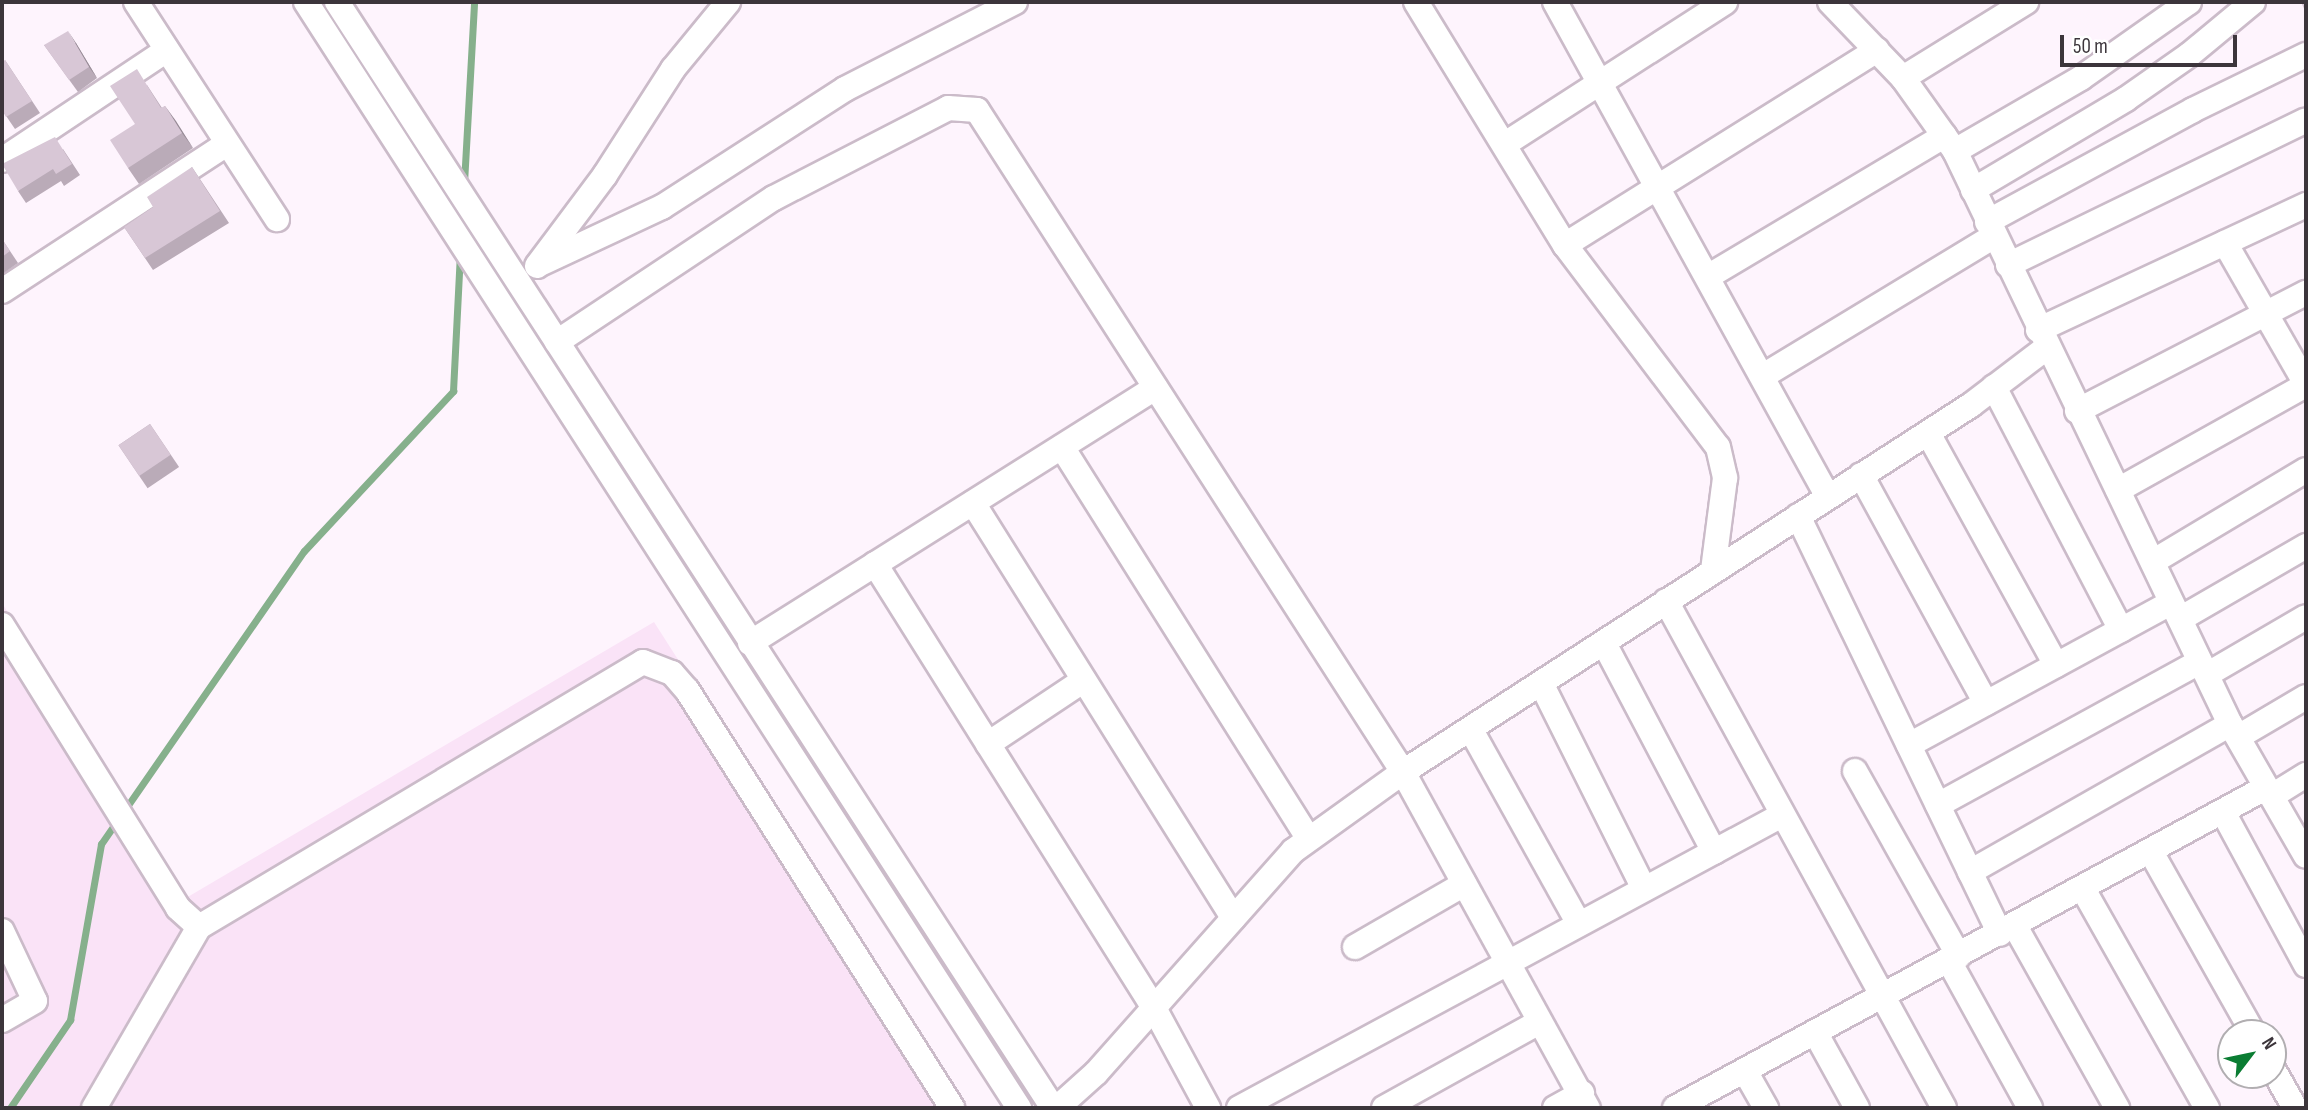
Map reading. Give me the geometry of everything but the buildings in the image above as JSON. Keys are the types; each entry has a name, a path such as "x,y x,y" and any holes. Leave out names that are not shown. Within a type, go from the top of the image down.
{"street":[{"path":"136,2 277,219"},
{"path":"306,2 1019,1108"},
{"path":"337,2 750,643 1055,1108 1096,1073 1293,851 1309,839 1403,772 1605,645 1666,601 1928,433 1994,387 2042,339 2225,243 2306,205"},
{"path":"538,265 605,175 673,69 728,2"},
{"path":"492,289 514,274 662,207 845,89 1016,2"},
{"path":"1416,2 1565,245 1718,447 1725,478 1713,571"},
{"path":"1555,2 1660,185 1828,496"},
{"path":"1505,144 1725,2"},
{"path":"1830,2 1903,78 1950,144 2042,339 2154,561 2175,611 2234,730 2306,856"},
{"path":"1903,78 2026,2"},
{"path":"1709,276 1950,144 2081,78 2189,2"},
{"path":"1973,190 2071,136 2189,55 2253,2"},
{"path":"2,160 167,50"},
{"path":"1565,245 1877,50"},
{"path":"1763,376 1991,229 2193,110 2306,55"},
{"path":"557,342 774,198 948,108 965,106 977,110 1000,141 1155,388 1403,772 1585,1101 1555,1108"},
{"path":"2008,265 2306,120"},
{"path":"2,291 227,144"},
{"path":"427,189 454,181"},
{"path":"2118,490 2306,385 2225,243"},
{"path":"2077,411 2306,293"},
{"path":"1994,387 2121,630"},
{"path":"750,643 1155,388"},
{"path":"1928,433 2056,666"},
{"path":"1062,447 1309,839"},
{"path":"2154,561 2306,470"},
{"path":"1861,475 1986,704"},
{"path":"973,503 1233,918"},
{"path":"1798,516 1970,872 2117,1108"},
{"path":"1909,746 2121,630 2175,611 2306,546"},
{"path":"875,564 1154,1008 1208,1108"},
{"path":"1666,601 1944,1108"},
{"path":"1938,806 2306,617"},
{"path":"2,625 178,908 199,927"},
{"path":"1605,645 1714,852"},
{"path":"94,1108 199,927 643,662 672,673 688,690 952,1108"},
{"path":"988,744 1084,680"},
{"path":"1542,685 1644,889"},
{"path":"1970,872 2234,730 2306,697"},
{"path":"1471,730 1579,924"},
{"path":"1855,771 2030,1108"},
{"path":"1678,1108 2223,812 2306,775"},
{"path":"2223,812 2306,965"},
{"path":"1239,1108 1782,815"},
{"path":"2151,852 2245,1019"},
{"path":"1355,947 1464,884"},
{"path":"2083,889 2207,1108"},
{"path":"2,932 34,1001 2,1020"},
{"path":"1384,1108 1539,1022"},
{"path":"1815,1032 1857,1108"},
{"path":"1745,1071 1766,1108"},
{"path":"2284,1089 2295,1108"}],"shaded area":[{"path":"2,603 186,898 654,622 965,1108 2,1108"}],"waterway":[{"path":"464,183 474,2"},
{"path":"10,1108 70,1020 101,844 304,551 453,391 460,254"}]}
